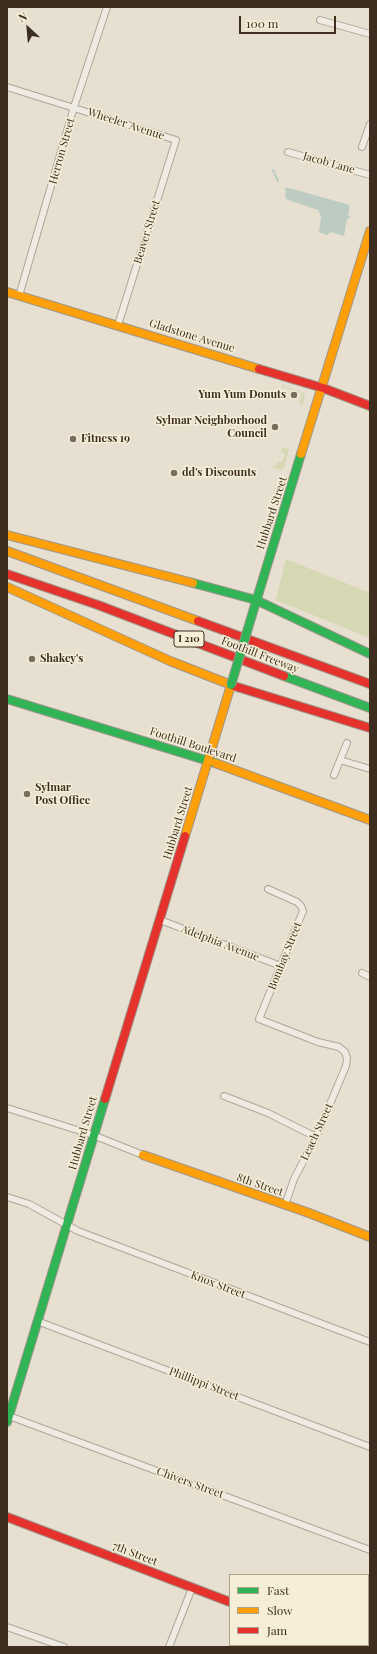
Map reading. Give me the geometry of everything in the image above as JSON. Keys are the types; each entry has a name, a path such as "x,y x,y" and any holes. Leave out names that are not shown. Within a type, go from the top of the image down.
{"main road":[{"name":"Hubbard Street","path":"8,1419 256,600 323,388 370,231"},
{"name":"Gladstone Avenue","path":"7,292 323,388 370,406"},
{"path":"7,535 256,600 370,654"},
{"name":"Foothill Freeway","path":"7,551 370,684"},
{"name":"Foothill Freeway","path":"7,574 98,605 370,708"},
{"path":"7,588 170,661 231,685 370,728"},
{"name":"Foothill Boulevard","path":"7,699 208,760 370,820"},
{"name":"8th Street","path":"143,1155 309,1213 370,1237"},
{"name":"7th Street","path":"7,1517 229,1602"}],"street":[{"name":"Herron Street","path":"19,296 74,107 107,7"},
{"path":"320,20 370,34"},
{"name":"Wheeler Avenue","path":"7,87 176,140"},
{"path":"362,147 370,124"},
{"name":"Beaver Street","path":"118,325 176,140"},
{"name":"Jacob Lane","path":"288,152 370,175"},
{"path":"334,775 347,743"},
{"path":"340,760 370,770"},
{"name":"Bombay Street","path":"268,889 297,902 303,911 259,1019 318,1042 339,1047 345,1052 347,1058"},
{"name":"Adelphia Avenue","path":"160,920 280,966"},
{"path":"362,974 370,976"},
{"name":"Leach Street","path":"285,1205 294,1179 316,1137 346,1066 347,1058"},
{"path":"224,1096 268,1113 316,1137"},
{"path":"7,1108 93,1135 143,1155"},
{"name":"Knox Street","path":"7,1196 29,1204 66,1226 117,1247 370,1342"},
{"name":"Phillippi Street","path":"37,1321 370,1447"},
{"name":"Chivers Street","path":"8,1419 370,1550"},
{"path":"169,1647 192,1588"},
{"path":"7,1626 64,1647"}],"green space":[{"path":"282,385 304,393 305,397 301,410 302,404 299,403 302,393 283,387 282,389"},
{"path":"282,447 289,449 284,468 280,470 274,468 273,465 276,466 278,462 282,462 285,454 281,452"},
{"path":"286,559 370,593 370,638 276,600"}],"shaded area":[{"path":"284,188 289,188 350,205 348,215 351,217 347,219 344,236 331,232 327,235 319,232 321,217 318,210 288,200 285,197 286,191"}],"waterway":[{"path":"273,170 278,181"}],"traffic: fast":[{"path":"252,615 301,454"},
{"path":"193,583 256,600 370,654"},
{"path":"231,685 252,615"},
{"path":"284,676 370,708"},
{"path":"7,699 215,763"},
{"path":"7,1422 105,1099"}],"traffic: slow":[{"path":"301,454 370,231"},
{"path":"7,292 259,369"},
{"path":"7,535 193,583"},
{"path":"7,551 198,621"},
{"path":"7,587 170,661 234,686"},
{"path":"185,836 231,685"},
{"path":"215,763 370,820"},
{"path":"143,1155 309,1213 370,1237"}],"traffic: jam":[{"path":"259,369 323,388 370,406"},
{"path":"7,574 98,605 284,676"},
{"path":"198,621 370,684"},
{"path":"234,686 370,728"},
{"path":"105,1099 185,836"},
{"path":"7,1517 229,1602"}],"place":[{"name":"Yum Yum Donuts","path":"294,395"},
{"name":"Sylmar Neighborhood Council","path":"275,427"},
{"name":"Fitness 19","path":"73,439"},
{"name":"dd's Discounts","path":"174,473"},
{"name":"Shakey's","path":"32,659"},
{"name":"Sylmar Post Office","path":"27,794"}]}
